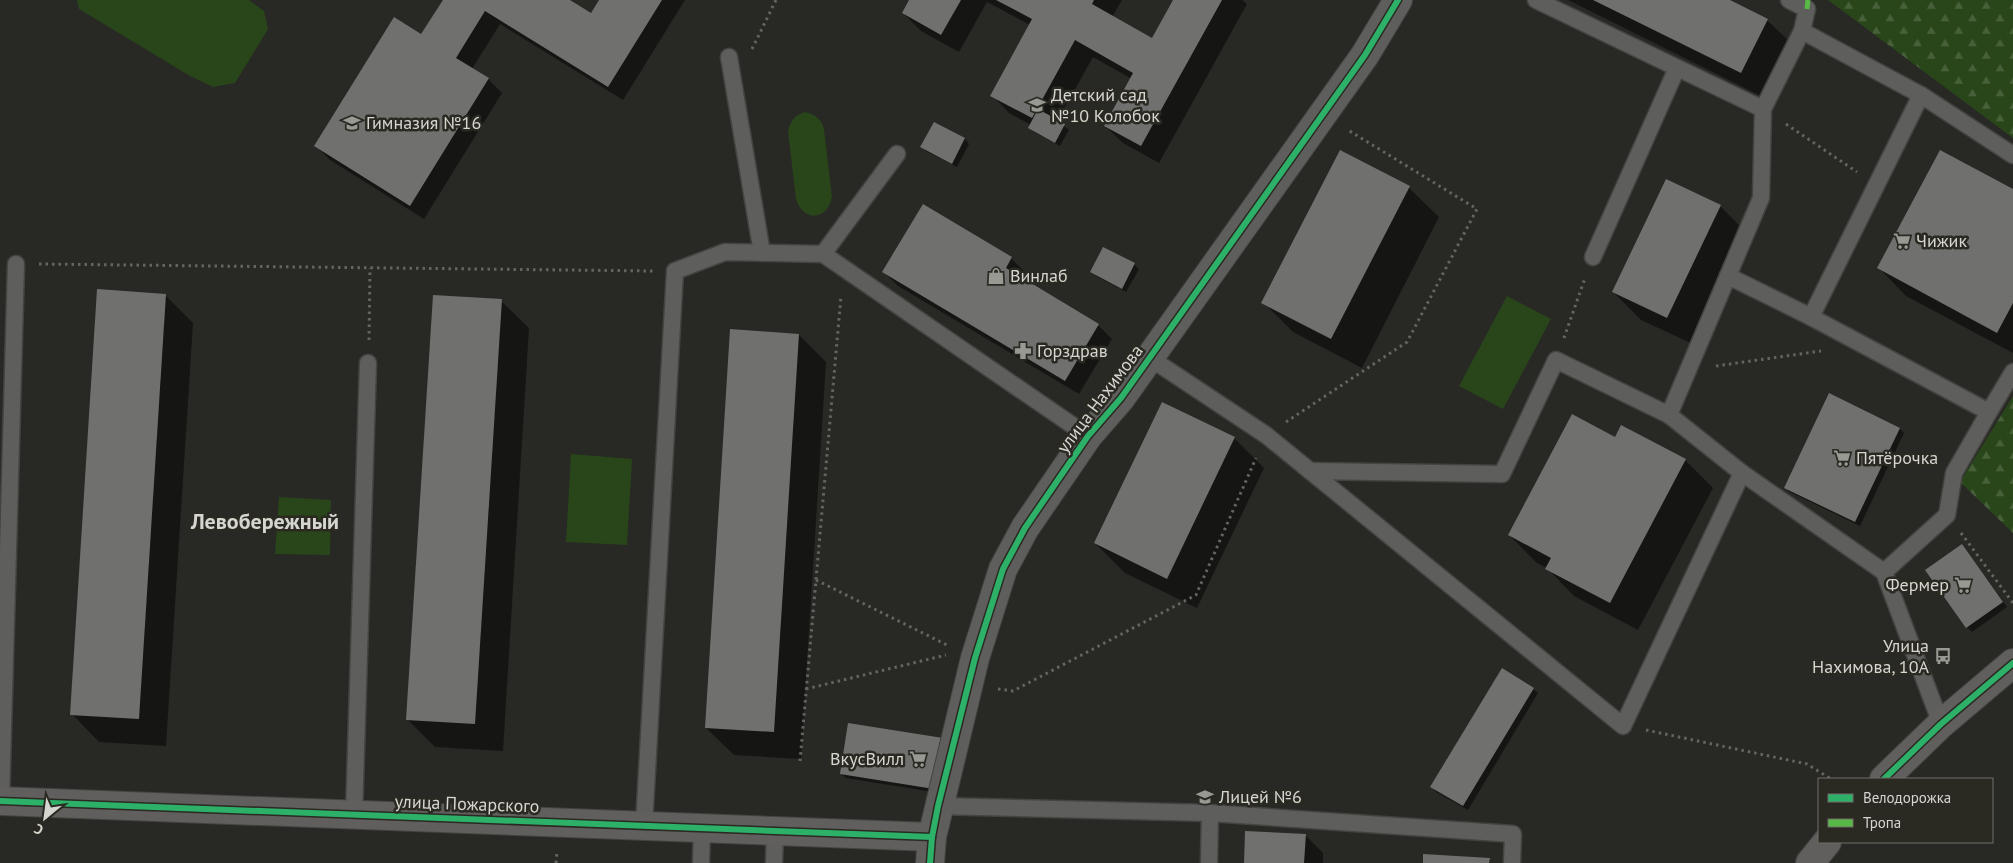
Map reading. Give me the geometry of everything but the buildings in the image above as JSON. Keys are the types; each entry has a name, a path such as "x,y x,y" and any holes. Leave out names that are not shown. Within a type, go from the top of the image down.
{"street":[{"name":"улица Нахимова","path":"931,850 938,806 975,658 1003,569 1025,528 1088,436 1122,398 1365,55 1398,0"},
{"path":"1885,778 1941,724 2013,663"},
{"name":"улица Пожарского","path":"0,801 775,830 931,850"},
{"path":"1810,863 1826,843"}],"lane":[{"path":"1536,0 1763,109"},
{"path":"1669,415 1761,198 1763,109 1802,31 1807,9 1789,0"},
{"path":"1802,31 1921,95 2013,155"},
{"path":"731,64 762,253"},
{"path":"1593,257 1677,68"},
{"path":"1811,317 1921,95"},
{"path":"823,254 897,154"},
{"path":"644,825 675,271 725,252 823,254 1088,436"},
{"path":"0,801 16,264"},
{"path":"1728,276 1811,317 1989,412"},
{"path":"1150,358 1266,435 1623,726 1742,473"},
{"path":"1310,471 1502,474 1556,360 1669,415 1742,473 1884,572 1941,724"},
{"path":"354,815 368,363"},
{"path":"1884,572 1947,515 1954,473 2013,372"},
{"path":"938,806 1210,813 1513,834 1512,863"},
{"path":"1208,863 1210,813"},
{"path":"701,863 702,828"},
{"path":"774,863 775,830"}],"path":[{"path":"731,64 749,55 776,0"},
{"path":"1763,109 1877,185"},
{"path":"994,689 1013,691 1196,595 1266,435 1407,342 1477,209 1322,115"},
{"path":"1556,360 1593,257"},
{"path":"16,264 675,271"},
{"path":"368,363 370,268"},
{"path":"800,761 844,268"},
{"path":"1688,370 1864,345"},
{"path":"1947,515 2013,603"},
{"path":"816,580 953,647"},
{"path":"806,689 951,654"},
{"path":"1623,726 1807,764 1828,778"}],"green space":[{"path":"77,0 249,0 264,11 268,29 235,83 213,87 190,76 79,9"},
{"path":"1828,0 2013,0 2013,138"},
{"path":"805,112 817,118 824,129 832,197 825,211 815,216 804,212 799,207 796,199 788,131 794,119"},
{"path":"1507,296 1551,319 1503,409 1459,386"},
{"path":"2013,396 2013,533 1960,482"},
{"path":"571,454 632,459 627,545 566,542"},
{"path":"279,497 331,500 330,555 275,554"}],"marked path":[{"path":"1807,9 1808,0"}],"cycle path":[{"path":"930,863 932,837 938,806 975,658 1003,569 1025,528 1088,436 1121,398 1365,55 1398,0"},
{"path":"1885,778 1941,724 2013,663"},
{"path":"0,801 932,837"}],"place":[{"name":"Детский сад №10 Колобок","path":"1037,105"},
{"name":"Гимназия №16","path":"352,123"},
{"name":"Чижик","path":"1902,241"},
{"name":"Винлаб","path":"996,276"},
{"name":"Горздрав","path":"1023,351"},
{"name":"Пятёрочка","path":"1842,458"},
{"name":"Фермер","path":"1963,585"},
{"name":"Улица Нахимова, 10А","path":"1943,656"},
{"name":"ВкусВилл","path":"918,759"},
{"name":"Лицей №6","path":"1205,797"}],"district":[{"name":"Левобережный","path":"265,521"}]}
